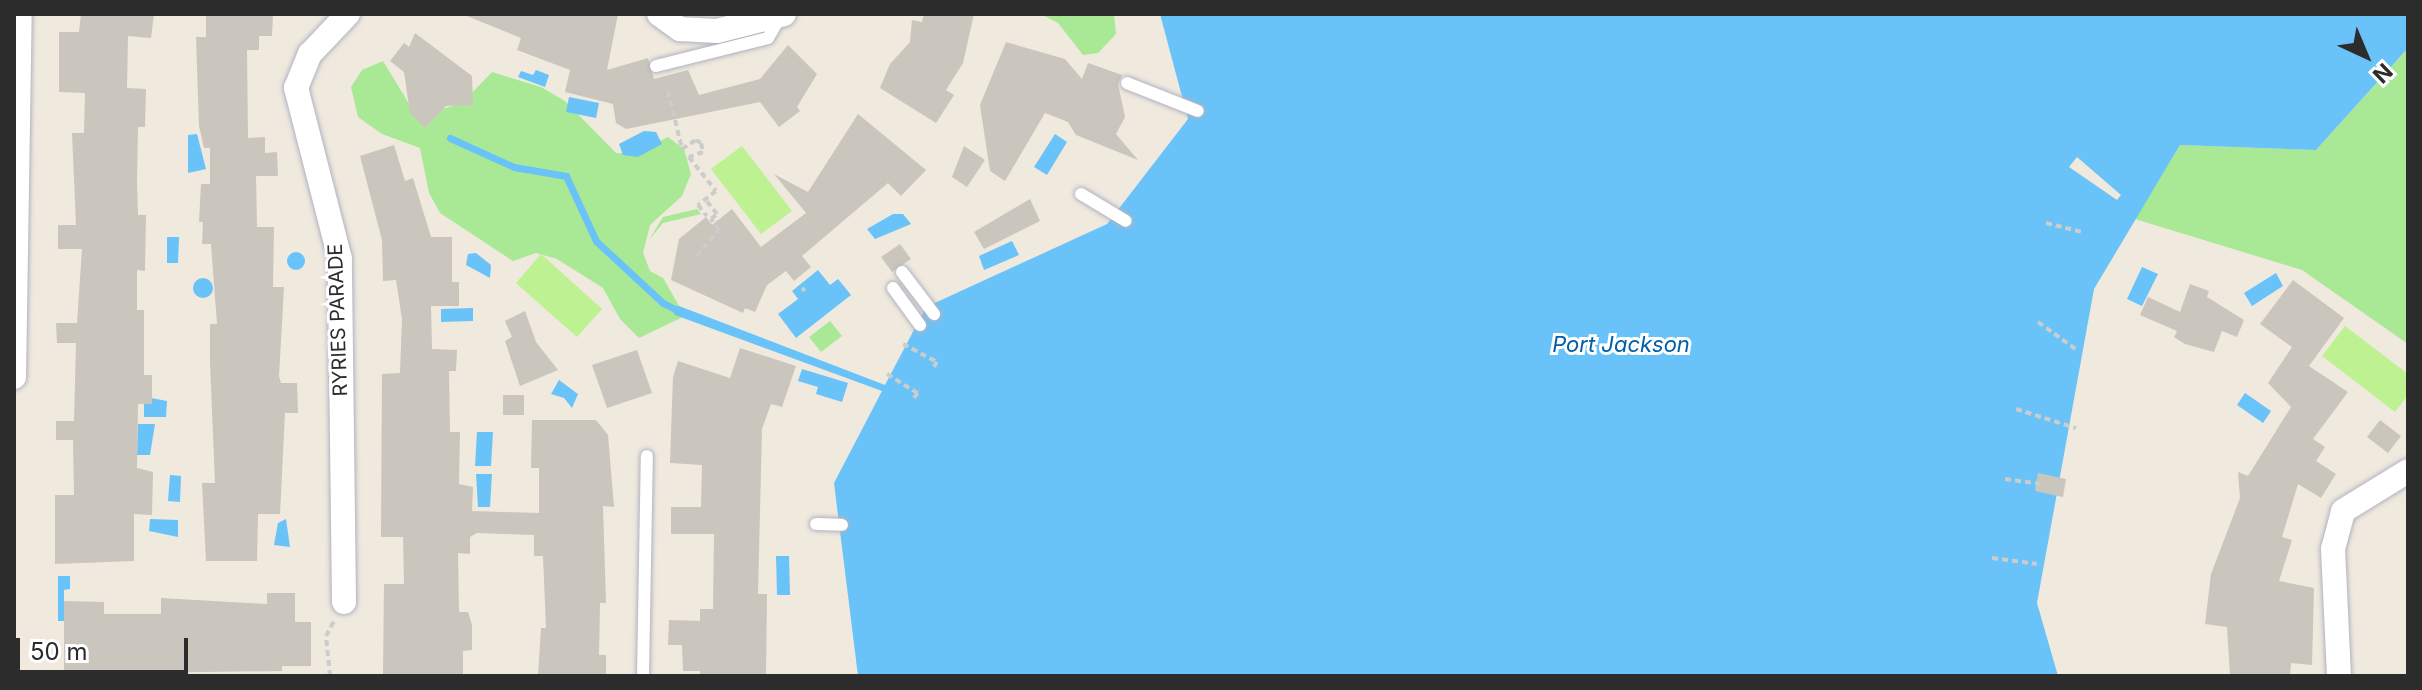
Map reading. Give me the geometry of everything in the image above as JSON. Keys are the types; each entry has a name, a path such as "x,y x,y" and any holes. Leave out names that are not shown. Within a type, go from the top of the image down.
{"street":[{"path":"14,377 20,14"},
{"name":"RYRIES PARADE","path":"344,602 340,259 296,88 310,54 348,14"},
{"path":"659,14 680,29 717,31 782,16"},
{"path":"2339,676 2342,645 2333,549 2343,511 2408,471"}],"lane":[{"path":"656,66 768,38 782,16"},
{"path":"1127,83 1198,111"},
{"path":"1081,194 1126,221"},
{"path":"902,272 934,314"},
{"path":"893,288 920,325"},
{"path":"643,676 647,456"},
{"path":"816,524 842,525"}],"path":[{"path":"668,91 682,149 696,140 701,143 703,152 689,157 716,191 698,205 707,216"},
{"path":"697,256 719,230 711,219 717,214 705,199"},
{"path":"2046,223 2081,232"},
{"path":"2038,322 2078,351"},
{"path":"903,344 936,362"},
{"path":"887,374 917,393"},
{"path":"2016,409 2076,428"},
{"path":"2005,479 2042,484"},
{"path":"1992,558 2037,564"},
{"path":"330,676 326,636 344,602"}],"green space":[{"path":"1041,14 1114,14 1116,34 1098,53 1083,55 1058,23"},
{"path":"2408,48 2408,344 2302,270 2135,219 2180,145 2316,150"},
{"path":"383,61 417,117 462,103 492,72 541,87 565,101 616,153 634,154 668,137 684,149 691,174 682,196 650,225 643,253 650,271 663,278 685,316 639,338 620,319 603,288 557,259 536,253 513,261 440,213 429,193 420,148 382,134 358,117 351,87 362,70"},
{"path":"742,146 792,211 761,234 711,169"},
{"path":"697,209 701,214 663,223 649,240 663,217"},
{"path":"541,254 602,309 577,337 516,283"},
{"path":"830,321 842,336 821,352 809,337"},
{"path":"2345,326 2408,374 2408,395 2395,412 2322,356"}],"water":[{"name":"Port Jackson","path":"1160,14 2408,14 2408,48 2316,150 2180,145 2094,289 2037,603 2058,676 858,676 834,483 882,391 675,315 671,308 679,306 885,385 926,307 1107,224 1188,119"},
{"path":"536,70 549,75 545,87 518,77 521,71 533,75"},
{"path":"569,97 599,103 596,118 566,112"},
{"path":"644,131 656,132 662,144 638,157 623,155 619,144"},
{"path":"197,134 206,169 188,173 188,135"},
{"path":"1055,134 1067,142 1047,175 1034,167"},
{"path":"893,214 903,214 911,224 875,239 867,229"},
{"path":"167,237 179,237 178,263 167,263"},
{"path":"1012,241 1019,255 984,270 979,256"},
{"path":"292,252 300,252 305,261 303,268 292,270 287,265 287,257"},
{"path":"476,253 491,265 490,278 466,265 468,254"},
{"path":"2142,267 2158,274 2142,306 2127,299"},
{"path":"818,270 830,285 838,279 851,295 796,338 778,314 798,299 792,291"},
{"path":"2276,273 2283,286 2252,306 2244,293"},
{"path":"203,278 210,281 213,288 210,295 203,298 196,295 193,288 196,281"},
{"path":"473,308 473,321 441,322 441,309"},
{"path":"802,369 848,383 842,402 816,394 818,387 798,381"},
{"path":"559,380 578,394 572,408 564,398 551,394"},
{"path":"2245,393 2271,411 2263,423 2237,405"},
{"path":"151,398 167,401 166,417 144,417 144,402"},
{"path":"138,424 155,424 150,455 137,455"},
{"path":"477,432 493,432 491,466 475,466"},
{"path":"476,474 492,474 490,507 478,507"},
{"path":"170,475 181,476 180,502 168,501"},
{"path":"150,519 178,520 178,537 149,531"},
{"path":"286,519 290,547 274,545 278,523"},
{"path":"776,556 789,556 790,595 777,595"},
{"path":"58,576 70,576 70,589 64,590 64,621 58,621"}],"pier":[{"path":"2077,157 2121,195 2117,200 2069,167"}],"building":[{"path":"81,14 154,14 151,38 128,36 127,88 146,89 145,127 138,127 138,215 146,215 145,271 137,270 137,310 144,310 144,375 152,375 152,404 138,404 137,468 153,472 152,515 134,514 134,561 55,564 55,495 74,495 73,440 56,440 56,421 74,421 76,343 57,343 56,323 77,323 82,249 58,249 58,225 76,225 72,133 84,133 85,93 59,92 59,32 79,32"},
{"path":"206,14 273,14 272,36 259,36 259,50 247,50 248,138 265,137 265,153 277,152 278,176 256,176 257,227 274,227 273,287 284,287 279,376 281,383 297,383 298,413 285,413 280,514 258,514 257,561 206,561 202,483 215,483 210,324 217,324 211,244 202,244 203,222 199,222 201,184 210,184 210,148 204,148 199,126 196,37 206,37"},
{"path":"462,14 618,14 607,70 648,58 654,79 688,70 699,95 760,79 788,45 817,74 797,107 800,111 779,127 760,102 626,129 616,123 613,104 565,92 570,70 517,50 521,38"},
{"path":"924,14 974,14 963,63 946,90 954,95 936,123 880,88 890,64 910,42 912,20 922,22"},
{"path":"415,33 472,76 473,105 446,106 425,128 410,113 404,72 390,61 404,43 409,47"},
{"path":"1006,42 1065,59 1082,79 1088,63 1122,75 1118,84 1125,117 1116,134 1138,160 1076,135 1068,122 1045,113 1005,181 990,171 980,105"},
{"path":"858,114 926,170 901,196 888,183 802,256 811,267 794,281 786,271 767,285 755,312 745,308 743,313 671,280 679,239 706,217 712,225 732,209 761,247 806,213 774,174 808,192"},
{"path":"394,145 405,181 413,178 431,237 452,237 452,282 459,282 459,306 431,306 432,349 457,350 456,371 449,371 450,432 460,432 459,484 473,487 472,511 539,513 539,468 531,468 532,420 596,420 608,435 614,507 603,506 606,603 600,603 599,655 606,655 606,676 538,676 541,628 546,628 543,556 534,556 534,535 477,533 470,537 470,554 458,553 459,612 468,612 472,625 472,650 463,651 463,676 383,676 384,584 404,584 403,537 381,537 382,374 400,373 402,319 396,280 383,281 382,240 360,156"},
{"path":"964,146 985,160 967,187 952,177"},
{"path":"1030,199 1040,221 984,249 974,232"},
{"path":"900,244 911,259 892,272 881,257"},
{"path":"2293,280 2344,318 2309,366 2348,392 2313,439 2325,447 2316,461 2336,474 2321,498 2298,484 2282,537 2292,540 2279,581 2314,588 2312,665 2291,663 2290,676 2230,676 2227,627 2205,624 2211,574 2240,498 2238,472 2248,476 2291,407 2268,383 2292,347 2260,324"},
{"path":"2190,284 2209,291 2207,297 2244,320 2237,337 2222,331 2214,352 2185,344 2174,337 2177,331 2140,315 2148,297 2180,312"},
{"path":"525,311 536,342 558,370 520,386 505,341 512,337 505,321"},
{"path":"740,348 796,366 782,407 771,404 762,429 758,594 767,594 766,676 700,676 700,671 683,671 682,645 668,645 669,620 700,621 700,609 713,609 714,534 671,534 671,507 701,507 702,465 670,463 673,377 678,361 730,378"},
{"path":"637,350 652,393 607,408 592,365"},
{"path":"503,395 524,395 524,415 503,415"},
{"path":"2380,420 2401,436 2388,453 2367,437"},
{"path":"2038,473 2066,479 2063,497 2035,491"},
{"path":"267,593 295,593 295,622 311,622 311,666 282,666 282,671 64,674 64,601 104,602 104,614 161,614 161,598 267,604"}],"waterway":[{"path":"450,138 514,167 566,176 596,241 663,303 679,311"}]}
